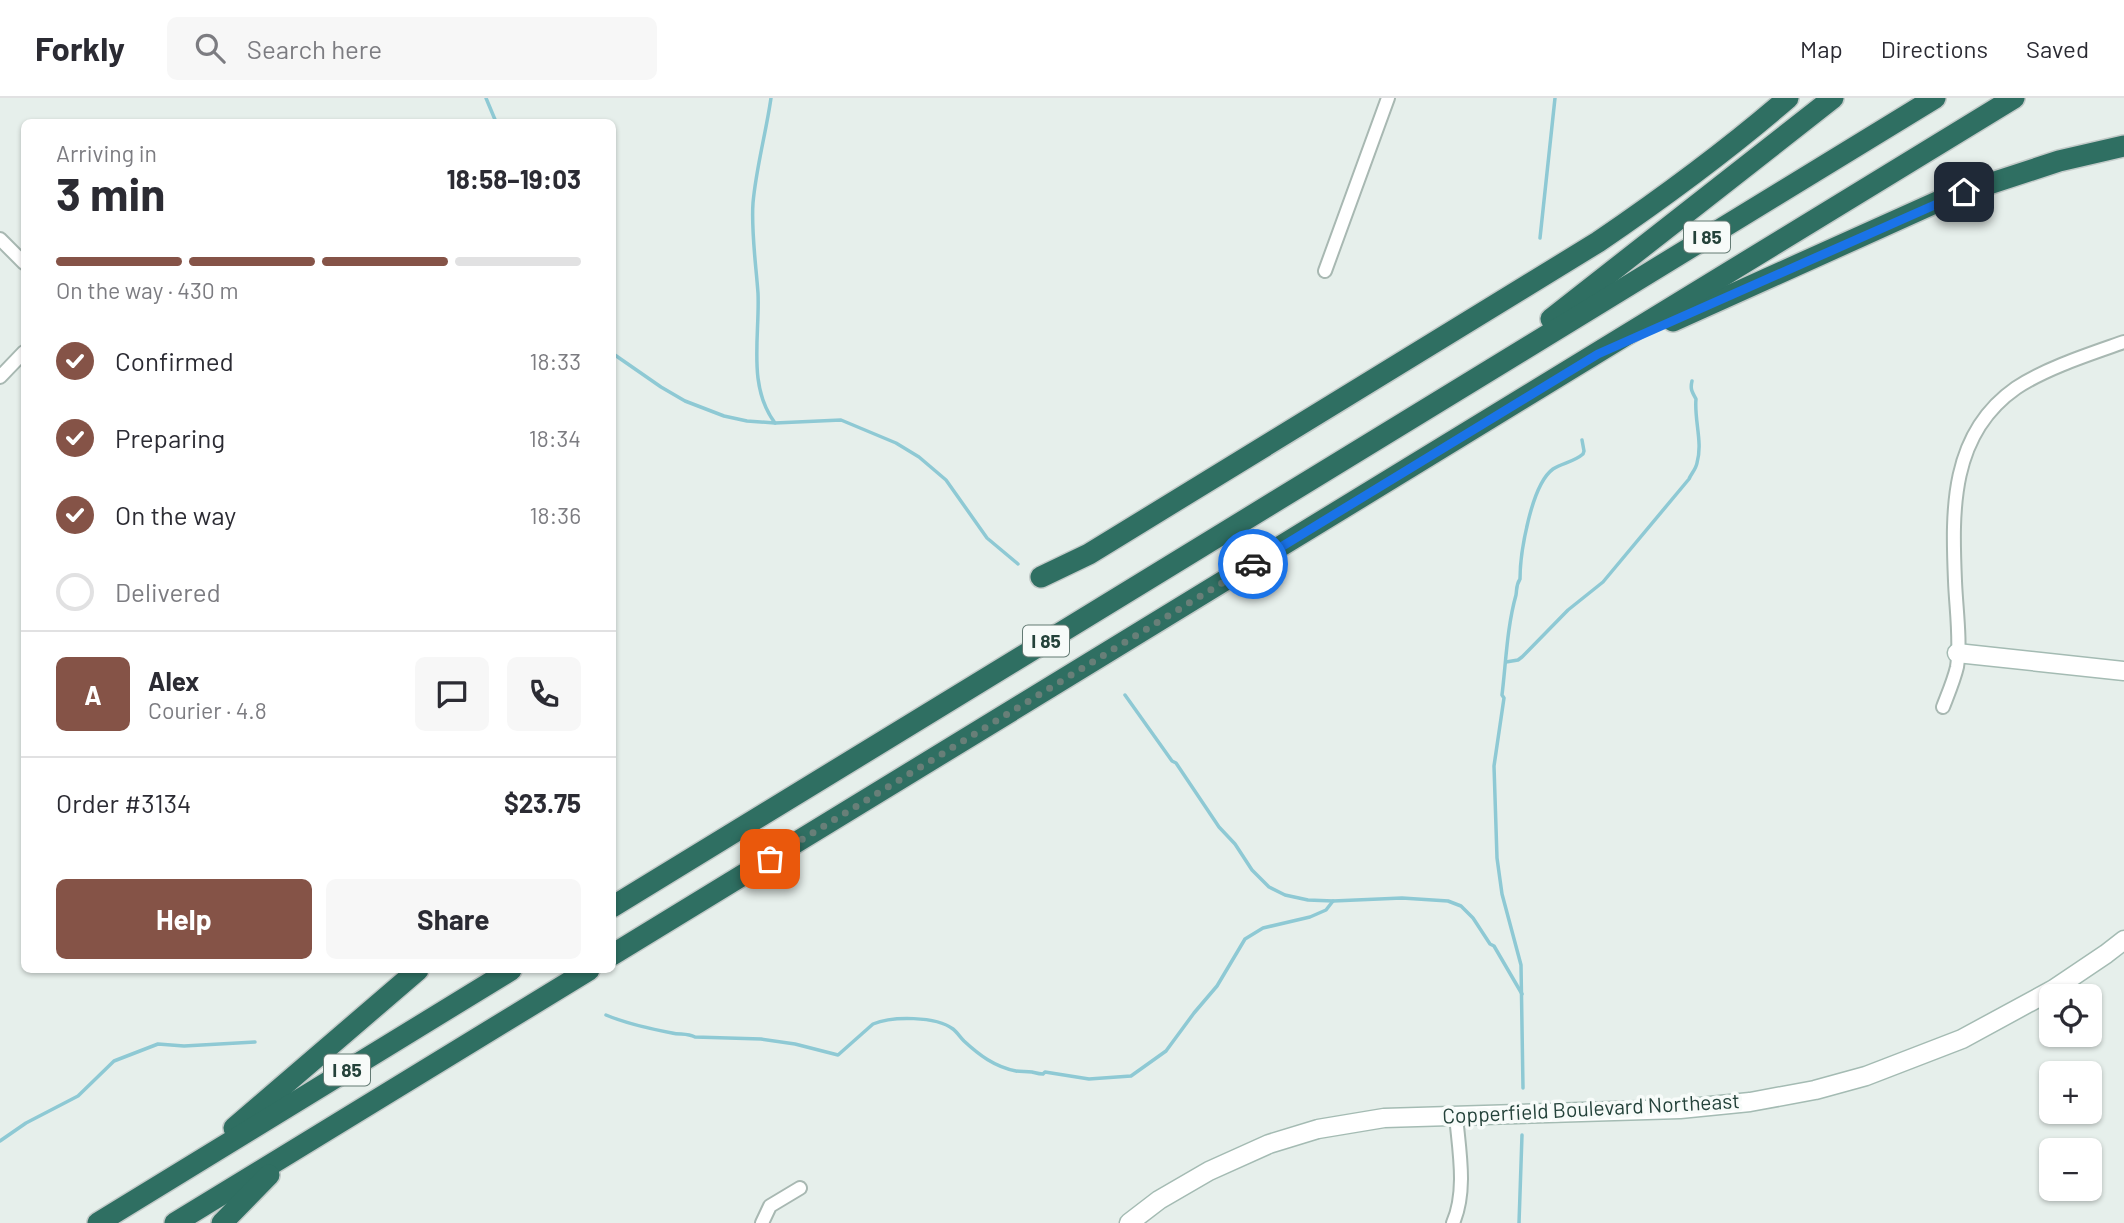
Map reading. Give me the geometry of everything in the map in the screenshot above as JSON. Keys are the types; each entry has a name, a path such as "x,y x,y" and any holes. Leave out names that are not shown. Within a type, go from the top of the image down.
{"highway":[{"path":"1041,577 1090,554 1598,242 1713,160 1788,98"},
{"path":"1480,375 1833,98"},
{"name":"I 85","path":"616,905 1935,98"},
{"name":"I 85","path":"616,953 2014,98"},
{"path":"1598,354 1946,198 2059,161 2124,146"},
{"path":"184,1170 414,973"},
{"name":"I 85","path":"98,1223 506,973"},
{"name":"I 85","path":"175,1223 584,973"},
{"path":"222,1223 293,1150"}],"main road":[{"path":"1957,653 2124,671"},
{"name":"Copperfield Boulevard Northeast","path":"1129,1223 1159,1200 1199,1177 1269,1144 1318,1129 1384,1118 1680,1110 1750,1102 1815,1090 1866,1076 1962,1039 2054,989 2124,940"}],"street":[{"path":"1325,271 1388,98"},
{"path":"0,239 21,260"},
{"path":"1943,707 1957,667 1954,509 1958,477 1966,450 1979,427 1997,405 2017,388 2047,372 2124,342"},
{"path":"0,377 21,355"},
{"path":"1453,1223 1457,1213 1461,1180 1456,1115"},
{"path":"762,1223 769,1206 800,1188"}],"waterway":[{"path":"486,98 495,119"},
{"path":"771,98 754,190 753,225 758,293 758,377 766,409 775,423"},
{"path":"1540,238 1555,98"},
{"path":"616,356 685,401 724,416 775,423 841,420 896,443 919,457 946,480 987,538 1018,564"},
{"path":"1506,662 1522,657 1568,610 1603,582 1689,479 1699,455 1696,399 1692,381"},
{"path":"1523,1088 1521,965 1502,894 1497,858 1494,766 1504,698 1502,695 1509,632 1528,521 1545,477 1553,469 1583,454 1582,440"},
{"path":"1125,695 1219,827 1235,844 1252,870 1269,887 1285,895 1308,900 1402,898 1448,901 1461,906 1494,946 1522,994"},
{"path":"606,1015 675,1034 761,1039 838,1055 873,1024 902,1019 925,1020 953,1029 982,1056 1008,1069 1089,1079 1131,1076 1166,1051 1217,986 1245,939 1263,928 1310,917 1326,910 1333,901"},
{"path":"0,1141 26,1123 78,1096 114,1061 158,1044 184,1046 255,1042"},
{"path":"1519,1223 1522,1135"}],"way so far":[{"path":"770,859 1253,564"}],"route":[{"path":"1253,564 1598,354 1964,192"}]}
